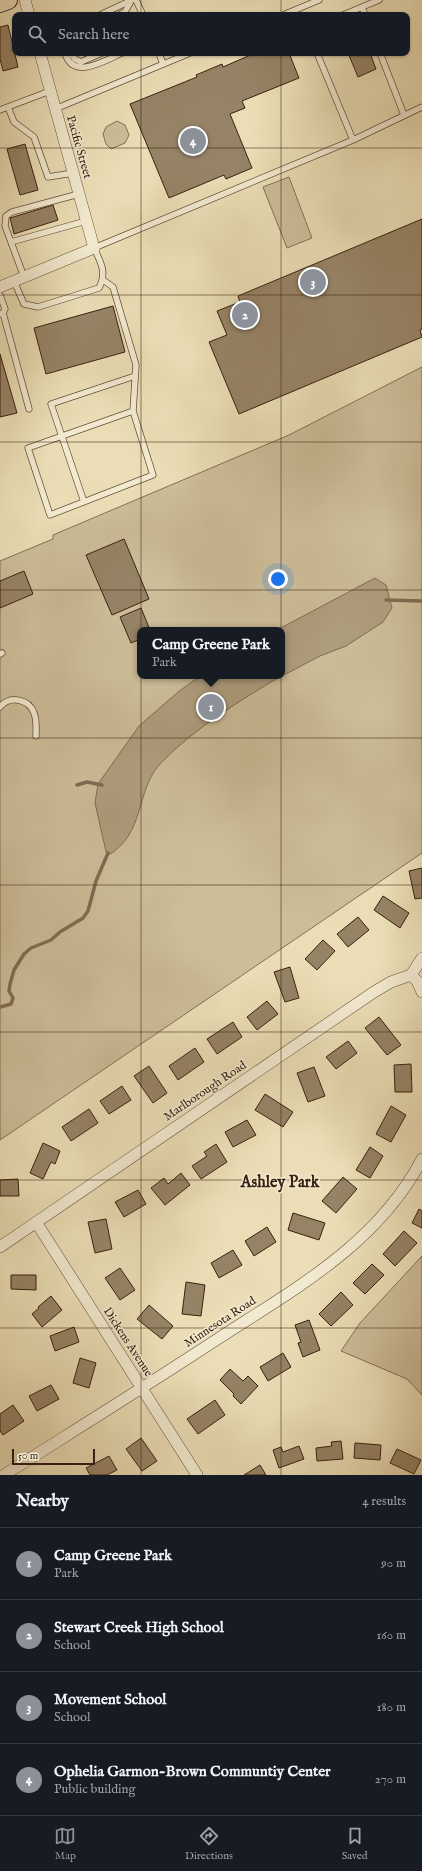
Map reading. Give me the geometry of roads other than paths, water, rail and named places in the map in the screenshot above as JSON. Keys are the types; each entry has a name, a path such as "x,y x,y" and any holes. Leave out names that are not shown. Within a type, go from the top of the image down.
{"main road":[{"path":"0,3 8,0"}],"street":[{"path":"25,0 28,12"},
{"name":"Pacific Street","path":"41,56 94,248"},
{"path":"0,287 94,248"},
{"path":"422,958 412,975 417,981 422,992"},
{"name":"Marlborough Road","path":"0,1247 374,992 391,982 412,975"},
{"name":"Minnesota Road","path":"4,1475 303,1284 345,1253 388,1210 403,1191 421,1162"},
{"name":"Dickens Avenue","path":"36,1222 197,1475"}],"lane":[{"path":"107,12 133,0"},
{"path":"125,12 133,0"},
{"path":"133,0 141,12"},
{"path":"290,12 319,0"},
{"path":"350,12 379,0"},
{"path":"362,7 364,12"},
{"path":"299,8 301,12"},
{"path":"66,56 69,62 80,68 88,68 115,56"},
{"path":"72,56 75,59 82,62 94,56"},
{"path":"160,56 163,64"},
{"path":"55,109 183,56"},
{"path":"318,56 353,140"},
{"path":"381,56 404,116"},
{"path":"0,110 50,91"},
{"path":"8,107 14,122 34,137 48,177 73,173"},
{"path":"79,194 12,212 6,216 5,226 11,242 24,304 38,307 98,288 103,280 102,268 94,248 353,140 422,107"},
{"path":"11,242 86,221"},
{"path":"103,280 113,287 136,364 133,411 153,475 50,515 28,448 133,411"},
{"path":"0,295 5,308 1,314 30,409"},
{"path":"84,502 51,404 135,376"},
{"path":"0,707 11,700 20,700 28,704 35,713 36,736"}],"waterway":[{"path":"386,600 422,601"},
{"path":"77,785 87,782 102,785"},
{"path":"0,1007 11,1004 13,998 9,991 10,984 14,970 24,954 31,948 51,940 60,932 83,918 88,911 96,881 108,853"}],"place":[{"name":"Ophelia Garmon-Brown Communtiy Center","path":"193,141"},
{"name":"Movement School","path":"313,282"},
{"name":"Stewart Creek High School","path":"245,315"},
{"name":"Camp Greene Park","path":"211,707"}],"district":[{"name":"Ashley Park","path":"280,1183"}]}
